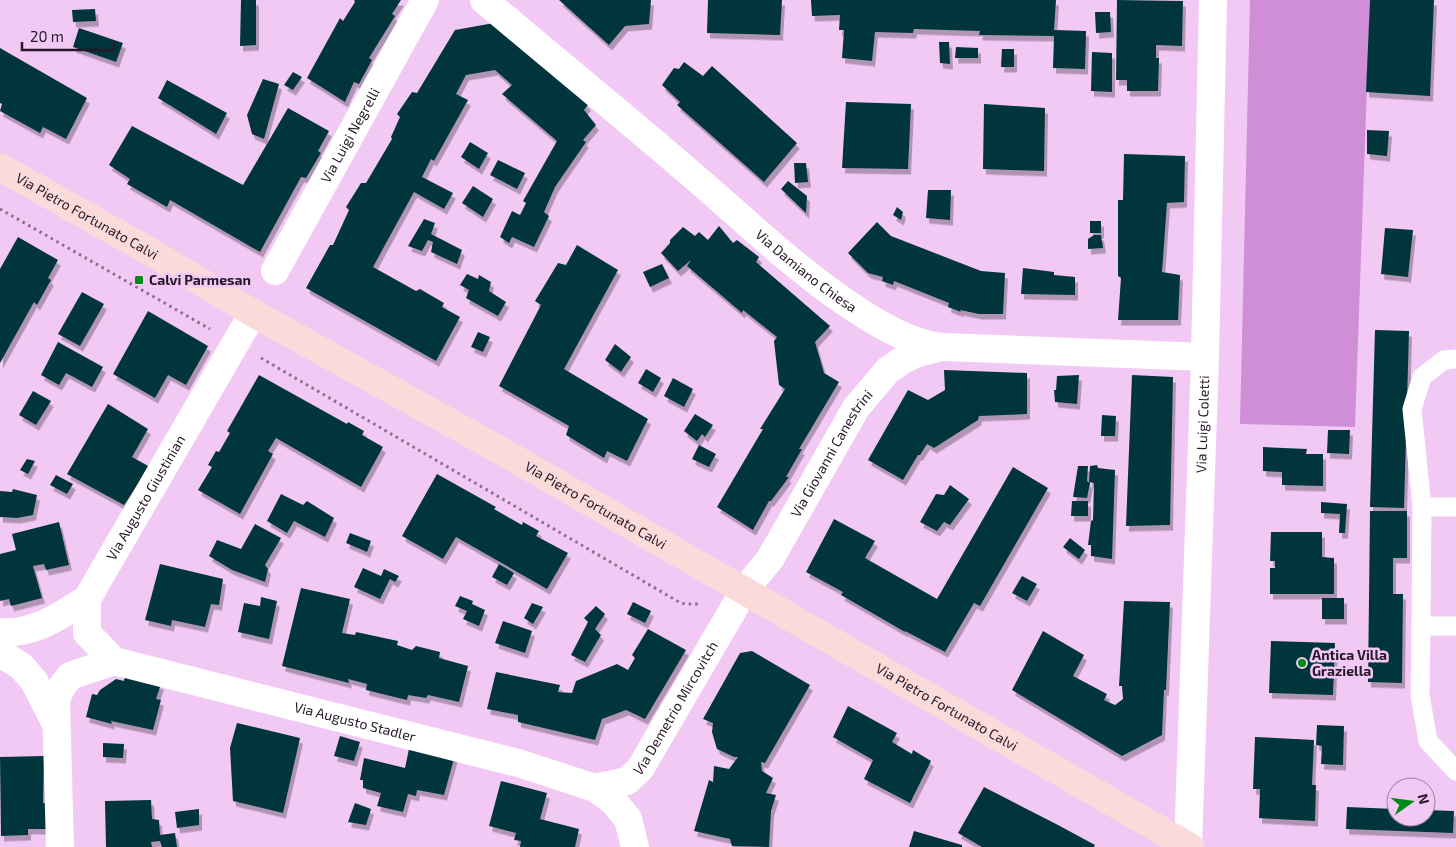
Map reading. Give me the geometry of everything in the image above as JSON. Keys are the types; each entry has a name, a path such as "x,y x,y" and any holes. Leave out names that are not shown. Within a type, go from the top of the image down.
{"street":[{"name":"Via Luigi Negrelli","path":"275,271 425,0"},
{"name":"Via Damiano Chiesa","path":"484,0 685,168 818,284 898,334 922,343 943,347 1205,357"},
{"name":"Via Luigi Coletti","path":"1189,847 1205,357 1212,0"},
{"name":"Via Pietro Fortunato Calvi","path":"0,167 154,254 253,313 487,443 1189,847"},
{"name":"Via Augusto Giustinian","path":"0,632 8,633 31,629 47,623 86,599 253,313"},
{"name":"Via Giovanni Canestrini","path":"744,590 770,559 844,429 867,393 888,370 903,360 915,354 943,347"},
{"name":"Via Demetrio Mircovitch","path":"595,788 627,781 640,769 744,590"},
{"path":"60,847 56,700 61,688 70,676 114,661 87,633 86,599"},
{"path":"0,653 21,666 34,681 57,726"},
{"name":"Via Augusto Stadler","path":"114,661 518,764 595,788"},
{"path":"595,788 614,802 628,819 635,847"}],"lane":[{"path":"1456,359 1444,360 1422,377 1412,409 1422,507 1420,695 1428,741 1456,771"},
{"path":"1422,507 1456,507"},
{"path":"1421,626 1456,626"}],"path":[{"path":"0,209 216,332"},
{"path":"254,354 679,602 701,604 709,608"}],"shaded area":[{"path":"1250,0 1370,0 1355,427 1240,424"}],"building":[{"path":"241,0 256,0 256,45 240,46"},
{"path":"354,0 401,0 392,14 395,16 369,58 372,60 359,84 354,82 345,102 307,78 340,18 343,21 355,2"},
{"path":"559,0 651,0 649,24 625,26 609,45"},
{"path":"708,0 782,0 780,35 707,33"},
{"path":"811,0 1056,0 1054,30 1086,31 1085,69 1053,68 1054,36 979,35 980,31 914,29 913,33 875,32 872,61 842,58 844,30 839,30 840,15 812,16"},
{"path":"1117,0 1183,1 1182,46 1156,45 1156,58 1159,58 1158,91 1127,91 1127,80 1116,80"},
{"path":"1370,0 1434,0 1430,96 1366,92"},
{"path":"95,9 96,21 73,22 72,10"},
{"path":"1095,12 1110,12 1111,32 1096,33"},
{"path":"494,23 588,105 584,110 596,125 583,140 586,142 555,187 544,212 549,216 534,247 512,237 509,243 500,237 512,211 520,215 526,203 523,201 557,141 502,94 512,85 495,70 466,75 456,94 468,100 434,161 431,159 422,177 453,193 444,209 414,192 373,267 416,291 420,289 444,303 442,307 460,317 436,361 306,288 330,245 333,245 349,210 346,207 361,183 366,183 392,139 391,137 400,117 397,114 412,92 417,93 455,30"},
{"path":"79,28 123,43 116,62 73,47"},
{"path":"939,42 949,42 950,64 940,63"},
{"path":"956,47 978,48 978,58 955,58"},
{"path":"0,48 87,98 66,139 43,127 40,133 0,111 2,104 0,103"},
{"path":"1002,49 1014,49 1014,67 1001,67"},
{"path":"1092,52 1112,53 1112,92 1091,91"},
{"path":"684,62 703,76 712,66 797,143 764,182 677,105 680,102 662,85 674,68 679,69"},
{"path":"293,72 302,77 293,90 284,85"},
{"path":"263,79 279,84 264,139 252,134 247,115"},
{"path":"167,80 227,113 216,134 158,98"},
{"path":"846,102 911,104 908,169 842,168"},
{"path":"984,104 1045,108 1044,171 983,169"},
{"path":"288,108 329,131 318,151 321,153 306,178 301,177 260,252 170,200 167,207 127,184 130,179 109,165 132,126 243,185"},
{"path":"1367,130 1389,131 1387,156 1367,154"},
{"path":"470,142 488,153 479,169 461,157"},
{"path":"1124,154 1185,156 1184,202 1167,203 1162,272 1180,275 1178,320 1118,320 1121,278 1118,276 1118,200 1123,200"},
{"path":"498,160 525,173 517,189 490,175"},
{"path":"794,163 806,163 808,182 795,183"},
{"path":"788,181 807,196 806,213 781,189"},
{"path":"473,186 493,199 483,217 462,203"},
{"path":"928,190 951,190 950,220 926,218"},
{"path":"897,207 903,212 901,220 893,215"},
{"path":"424,219 435,223 431,234 462,250 457,264 431,252 433,242 428,240 422,251 408,246"},
{"path":"1090,221 1101,221 1101,233 1090,233"},
{"path":"877,222 891,236 981,271 1005,273 1003,314 979,314 960,310 961,312 948,307 949,303 894,281 893,285 882,281 883,277 868,273 848,253"},
{"path":"719,226 733,243 737,240 759,257 756,262 830,326 815,342 824,373 839,382 799,449 802,449 786,477 789,477 771,501 769,501 753,530 717,507 763,429 760,429 785,389 779,385 774,341 777,337 743,310 742,313 687,266 691,260 678,271 661,253 670,243 670,240 683,227 695,236 699,232 708,240"},
{"path":"1385,228 1413,230 1408,277 1381,274"},
{"path":"1094,235 1101,235 1103,248 1088,249 1088,239"},
{"path":"18,237 58,260 48,278 51,280 37,305 34,302 0,363 0,269"},
{"path":"577,245 618,270 564,369 648,419 627,461 607,451 604,458 566,435 569,426 499,386 541,305 535,301 558,263 566,265"},
{"path":"662,264 669,278 650,287 643,272"},
{"path":"1023,268 1054,272 1054,275 1075,277 1075,295 1021,294"},
{"path":"467,274 478,279 479,275 491,282 489,291 506,302 498,316 466,298 469,290 460,285"},
{"path":"82,292 104,304 80,346 58,334"},
{"path":"148,311 208,346 186,385 168,375 155,398 113,374"},
{"path":"1375,330 1409,331 1404,508 1370,507"},
{"path":"478,332 490,337 483,352 471,347"},
{"path":"58,342 103,367 92,387 66,373 59,385 41,375"},
{"path":"615,344 631,357 621,372 605,360"},
{"path":"646,369 661,378 653,392 638,383"},
{"path":"944,370 1027,373 1027,414 979,416 978,420 934,448 927,444 903,480 868,460 908,390 928,400 945,390"},
{"path":"259,375 347,424 348,422 364,431 362,435 383,447 361,487 276,438 268,451 273,454 240,514 198,490 212,467 208,465 216,451 219,452 230,433 227,431"},
{"path":"1079,375 1077,404 1055,402 1054,390 1056,390 1057,376"},
{"path":"1132,375 1173,377 1170,525 1126,526"},
{"path":"673,378 693,389 684,407 664,396"},
{"path":"33,391 51,401 36,425 19,415"},
{"path":"108,404 148,429 132,457 150,467 124,505 67,474"},
{"path":"695,414 713,425 705,437 702,434 697,441 684,431"},
{"path":"1102,415 1116,416 1115,436 1101,436"},
{"path":"1328,430 1350,430 1349,454 1327,453"},
{"path":"699,445 716,454 709,467 692,459"},
{"path":"1263,447 1307,449 1306,454 1323,454 1323,486 1282,485 1282,472 1263,471"},
{"path":"27,459 35,461 28,474 20,470"},
{"path":"1097,465 1098,468 1115,470 1112,559 1091,556 1091,545 1088,545 1091,521 1093,520 1094,483 1089,482 1090,466"},
{"path":"1078,466 1088,466 1087,481 1090,483 1087,498 1073,497"},
{"path":"1013,467 1048,488 980,606 974,603 945,652 905,632 841,595 843,592 806,572 834,519 875,541 865,558 937,599"},
{"path":"437,474 496,507 494,509 522,525 523,522 539,531 536,536 568,553 547,589 456,537 443,559 402,536"},
{"path":"56,475 73,484 67,494 50,485"},
{"path":"950,485 969,499 950,525 944,522 937,531 920,522 936,494 944,495"},
{"path":"13,489 37,495 33,515 17,518 0,517 0,491 12,492"},
{"path":"281,494 303,505 307,501 334,518 325,537 294,521 287,533 267,521"},
{"path":"1072,501 1088,501 1088,516 1071,516"},
{"path":"1321,502 1347,504 1345,533 1339,533 1340,514 1321,513"},
{"path":"1370,511 1407,511 1407,558 1393,558 1393,594 1403,594 1402,683 1368,682"},
{"path":"59,522 69,565 46,570 44,564 33,566 42,598 11,606 9,599 0,601 0,554 16,550 12,534"},
{"path":"255,524 281,538 265,565 268,569 265,582 232,570 209,556 217,540 241,549"},
{"path":"1271,532 1322,532 1322,557 1334,558 1334,594 1270,594 1270,568 1275,568 1275,561 1270,561"},
{"path":"350,533 371,541 367,552 346,543"},
{"path":"1070,538 1085,550 1079,559 1063,547"},
{"path":"160,564 223,579 219,605 211,604 205,627 172,620 171,626 145,620"},
{"path":"499,564 514,573 507,585 492,577"},
{"path":"363,568 381,576 384,569 399,576 395,582 390,579 380,599 354,587"},
{"path":"1022,576 1037,584 1027,601 1012,593"},
{"path":"301,588 350,599 342,633 355,635 356,632 398,641 397,645 412,650 416,646 440,652 439,658 468,666 459,702 428,695 426,698 408,695 407,700 366,690 367,684 348,679 349,683 282,666"},
{"path":"460,596 473,601 472,604 485,610 479,626 463,619 467,611 455,606"},
{"path":"261,597 277,601 269,639 238,632 244,603 260,606"},
{"path":"1322,598 1344,598 1344,619 1322,619"},
{"path":"1124,601 1170,602 1162,735 1122,756 1012,690 1043,631 1084,655 1073,676 1107,694 1104,700 1115,705 1123,699 1122,686 1119,686"},
{"path":"633,602 651,611 645,623 627,614"},
{"path":"532,603 543,607 533,624 524,618"},
{"path":"596,606 605,614 595,629 601,635 585,662 571,655 588,622 584,618"},
{"path":"503,621 532,631 525,653 495,643"},
{"path":"648,629 686,650 645,719 626,710 602,719 595,740 518,722 518,715 487,709 496,672 560,685 558,692 572,693 576,681 617,664 628,670 635,658 632,655"},
{"path":"1271,641 1335,643 1333,695 1269,693"},
{"path":"752,651 810,685 765,763 761,762 762,771 773,778 766,793 776,795 771,811 769,847 732,846 730,839 694,831 709,780 713,782 714,766 729,769 738,757 717,749 712,732 713,723 703,719 740,653"},
{"path":"125,675 161,684 156,699 161,700 153,730 111,721 112,724 86,717 92,694 97,695 100,690 116,679 124,681"},
{"path":"848,706 897,733 892,742 912,754 913,750 931,761 910,803 864,779 873,760 833,737"},
{"path":"237,723 300,738 283,813 233,801 230,748"},
{"path":"1317,725 1344,726 1343,765 1321,764 1322,746 1316,745"},
{"path":"340,736 360,742 354,761 334,756"},
{"path":"1255,737 1314,740 1312,785 1316,785 1315,821 1259,818 1260,789 1253,789"},
{"path":"103,743 124,744 123,758 103,757"},
{"path":"410,744 455,755 444,795 417,790 416,796 408,794 403,812 377,806 381,793 363,788 363,780 360,780 364,758 405,768"},
{"path":"44,756 43,803 50,804 50,829 28,829 28,835 1,836 0,757"},
{"path":"501,781 547,793 540,819 579,829 575,847 520,847 521,841 514,840 516,833 489,826"},
{"path":"984,787 1095,845 1094,847 982,847 958,833"},
{"path":"151,800 152,819 159,820 160,835 175,833 177,847 162,847 160,841 151,842 152,847 106,847 105,801"},
{"path":"355,803 371,809 366,825 348,822"},
{"path":"1347,807 1386,809 1386,827 1436,827 1436,810 1454,811 1453,833 1346,829"},
{"path":"199,809 199,825 177,828 175,812"},
{"path":"914,831 962,845 962,847 909,847"}],"place":[{"name":"Calvi Parmesan","path":"139,280"},
{"name":"Antica Villa Graziella","path":"1302,663"}]}
